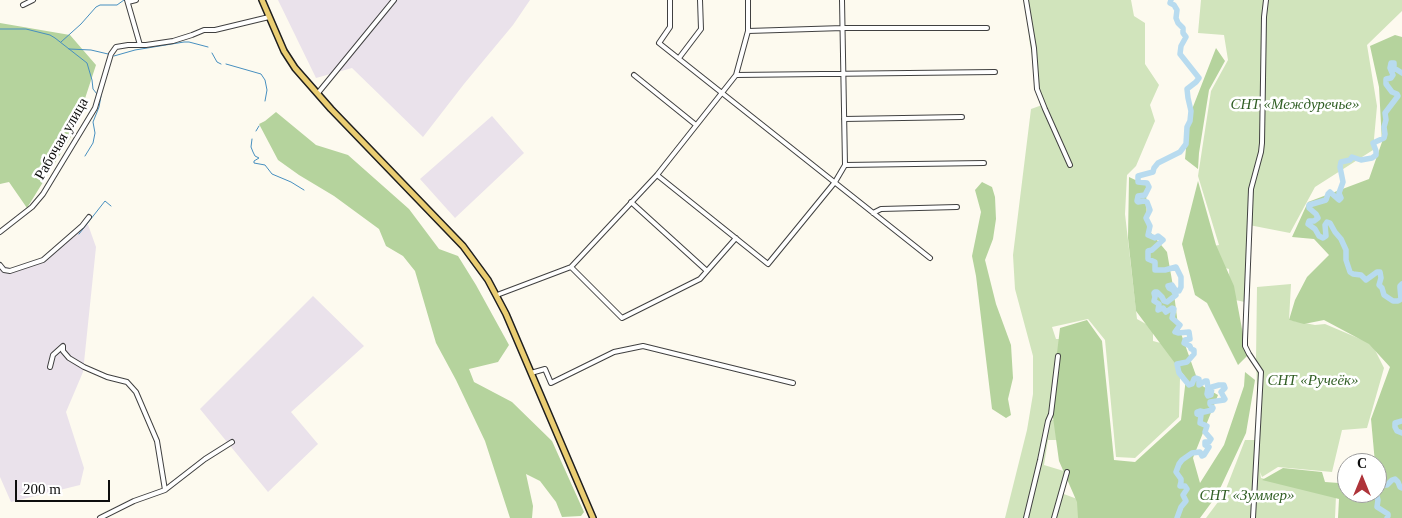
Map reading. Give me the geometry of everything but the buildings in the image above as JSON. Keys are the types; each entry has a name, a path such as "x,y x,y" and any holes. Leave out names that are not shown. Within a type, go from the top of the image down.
{"main road":[{"path":"262,0 284,51 291,62 463,246 488,280 497,296 593,518"}],"street":[{"path":"23,5 33,0"},
{"path":"136,0 128,1 140,45"},
{"path":"318,93 394,0"},
{"path":"670,0 670,27 659,43 722,91 930,258"},
{"path":"679,58 701,29 700,0"},
{"path":"497,296 571,267 656,175 736,75 748,31 748,0"},
{"path":"656,175 768,264 835,182 845,165 842,0"},
{"path":"1026,0 1034,48 1037,88 1070,165"},
{"path":"1253,518 1260,372 1245,346 1245,340 1251,189 1262,143 1264,17 1266,0"},
{"name":"Рабочая улица","path":"0,232 32,207 43,194 95,108 114,50 120,46 173,41 204,30 216,30 269,17"},
{"path":"748,31 843,28 987,28"},
{"path":"736,75 995,72"},
{"path":"634,75 696,125"},
{"path":"844,119 962,117"},
{"path":"845,165 984,163"},
{"path":"631,202 707,271"},
{"path":"873,213 881,209 957,207"},
{"path":"0,265 4,270 10,271 43,260 66,241 89,217"},
{"path":"571,267 622,318 700,279 736,238"},
{"path":"50,366 53,355 63,346 63,351 69,358 84,367 107,377 127,382 136,392 156,441 165,490"},
{"path":"531,374 545,369 551,383 614,352 643,346 793,382"},
{"path":"1026,518 1051,414 1058,356"},
{"path":"100,518 134,501 165,490 232,442"},
{"path":"1054,518 1067,472"}],"shaded area":[{"path":"278,0 530,0 513,25 423,137 352,68 316,78"},
{"path":"492,116 524,153 455,218 420,179"},
{"path":"86,219 96,247 83,372 66,412 84,468 80,485 11,502 0,477 0,264 12,269 45,257 70,236"},
{"path":"313,296 364,346 291,412 318,444 268,492 200,409"}],"green space":[{"path":"1025,0 1131,0 1134,16 1145,23 1145,64 1159,85 1150,105 1155,121 1136,166 1127,175 1125,214 1137,319 1153,328 1153,341 1176,347 1180,378 1179,417 1135,458 1116,457 1105,340 1088,319 1052,327 1056,339 1078,339 1049,419 1070,423 1071,440 1048,440 1044,465 1067,472 1061,493 1080,500 1079,518 1005,518 1027,430 1033,394 1033,356 1015,289 1013,255 1031,109 1045,104 1038,86 1030,45"},
{"name":"СНТ «Междуречье»","path":"1201,0 1402,0 1402,11 1367,45 1377,106 1373,150 1315,187 1290,233 1249,225 1245,302 1230,299 1229,269 1210,264 1208,247 1219,245 1198,176 1211,91 1228,60 1224,35 1198,33"},
{"path":"0,23 70,35 96,65 74,132 27,208 9,182 0,184"},
{"path":"1395,35 1402,37 1402,518 1338,518 1339,503 1387,503 1387,453 1374,453 1371,419 1390,367 1369,344 1324,320 1304,324 1289,320 1295,300 1307,277 1329,255 1314,239 1292,237 1308,202 1369,179 1382,142 1379,87 1370,46"},
{"path":"1216,48 1225,61 1209,90 1198,169 1185,159 1189,117"},
{"path":"276,112 316,145 348,155 409,209 439,249 458,256 509,345 498,362 469,369 474,382 512,402 552,441 584,512 581,516 562,517 556,502 540,481 526,474 533,506 532,518 510,518 485,441 436,343 415,271 403,256 386,246 379,229 334,196 278,160 259,124"},
{"path":"1129,177 1146,185 1147,228 1167,252 1178,325 1199,384 1218,395 1193,458 1200,483 1224,445 1244,386 1245,372 1255,380 1246,433 1217,495 1200,518 1078,518 1077,502 1059,461 1051,403 1060,328 1087,320 1102,341 1114,460 1135,462 1181,420 1186,378 1136,311 1128,238"},
{"path":"1198,181 1216,245 1234,286 1247,356 1238,365 1207,303 1195,295 1182,244"},
{"path":"982,182 992,187 995,197 996,219 993,239 985,260 996,304 1011,345 1013,378 1008,399 1011,415 1006,418 992,409 972,256 981,212 975,190"},
{"name":"СНТ «Ручеёк»","path":"1291,284 1289,320 1315,325 1325,324 1372,344 1384,368 1367,428 1342,430 1332,472 1278,467 1262,477 1260,472 1261,478 1336,496 1335,518 1206,518 1224,494 1245,440 1259,440 1256,360 1257,287"},
{"path":"1283,468 1322,472 1325,482 1337,483 1337,499 1262,480"}],"waterway":[{"path":"61,42 96,7 100,5 117,5 124,0"},
{"path":"1171,0 1170,3 1177,10 1176,18 1178,23 1183,28 1183,33 1186,37 1181,46 1180,54 1199,78 1187,89 1191,111 1187,127 1186,144 1180,152 1158,163 1153,172 1138,176 1138,182 1147,183 1149,187 1145,195 1138,196 1137,201 1147,202 1150,210 1146,218 1150,226 1148,235 1155,238 1158,236 1163,240 1152,250 1148,251 1148,259 1155,262 1155,270 1176,267 1181,277 1179,291 1176,291 1172,285 1168,286 1176,295 1167,302 1157,292 1154,293 1154,301 1159,304 1158,310 1163,308 1166,312 1172,308 1174,309 1172,318 1180,325 1175,332 1189,332 1190,339 1185,340 1184,343 1194,350 1194,354 1187,362 1177,364 1179,373 1189,385 1196,378 1199,379 1199,385 1207,381 1208,396 1211,395 1212,387 1224,385 1225,388 1221,392 1224,400 1210,402 1212,410 1197,412 1197,414 1201,415 1200,423 1207,426 1205,432 1211,439 1209,442 1205,442 1205,445 1209,447 1204,455 1202,456 1200,452 1192,453 1179,464 1176,472 1181,479 1180,486 1185,486 1187,489 1183,495 1186,501 1181,507 1177,518"},
{"path":"0,29 26,29 55,38 87,63 93,89 97,94"},
{"path":"114,56 135,50 184,42 208,47"},
{"path":"69,49 91,50 108,54"},
{"path":"212,53 217,62 221,64"},
{"path":"1402,73 1394,68 1394,63 1391,63 1390,68 1393,75 1391,78 1386,79 1386,84 1398,96 1385,113 1384,138 1373,143 1376,155 1372,158 1361,160 1352,157 1350,160 1341,162 1343,182 1339,193 1341,198 1339,200 1330,192 1326,200 1309,205 1309,208 1318,218 1314,221 1309,221 1308,224 1323,238 1326,236 1325,225 1327,222 1330,223 1346,250 1346,260 1350,272 1361,275 1366,280 1380,272 1379,285 1384,295 1393,301 1401,299 1400,286 1402,284"},
{"path":"226,64 261,74 265,80 267,90 265,101"},
{"path":"85,156 93,143 95,133 93,122 101,96"},
{"path":"256,131 259,126"},
{"path":"252,139 251,147 255,156 259,158 254,163 265,165 272,174 304,190"},
{"path":"79,234 105,201 111,206"},
{"path":"1402,421 1395,423 1397,431 1402,433"},
{"path":"1387,485 1395,479 1402,488"},
{"path":"1378,503 1377,507 1388,514 1387,518"}],"park label":[{"name":"СНТ «Зуммер»","path":"1247,496"}]}
